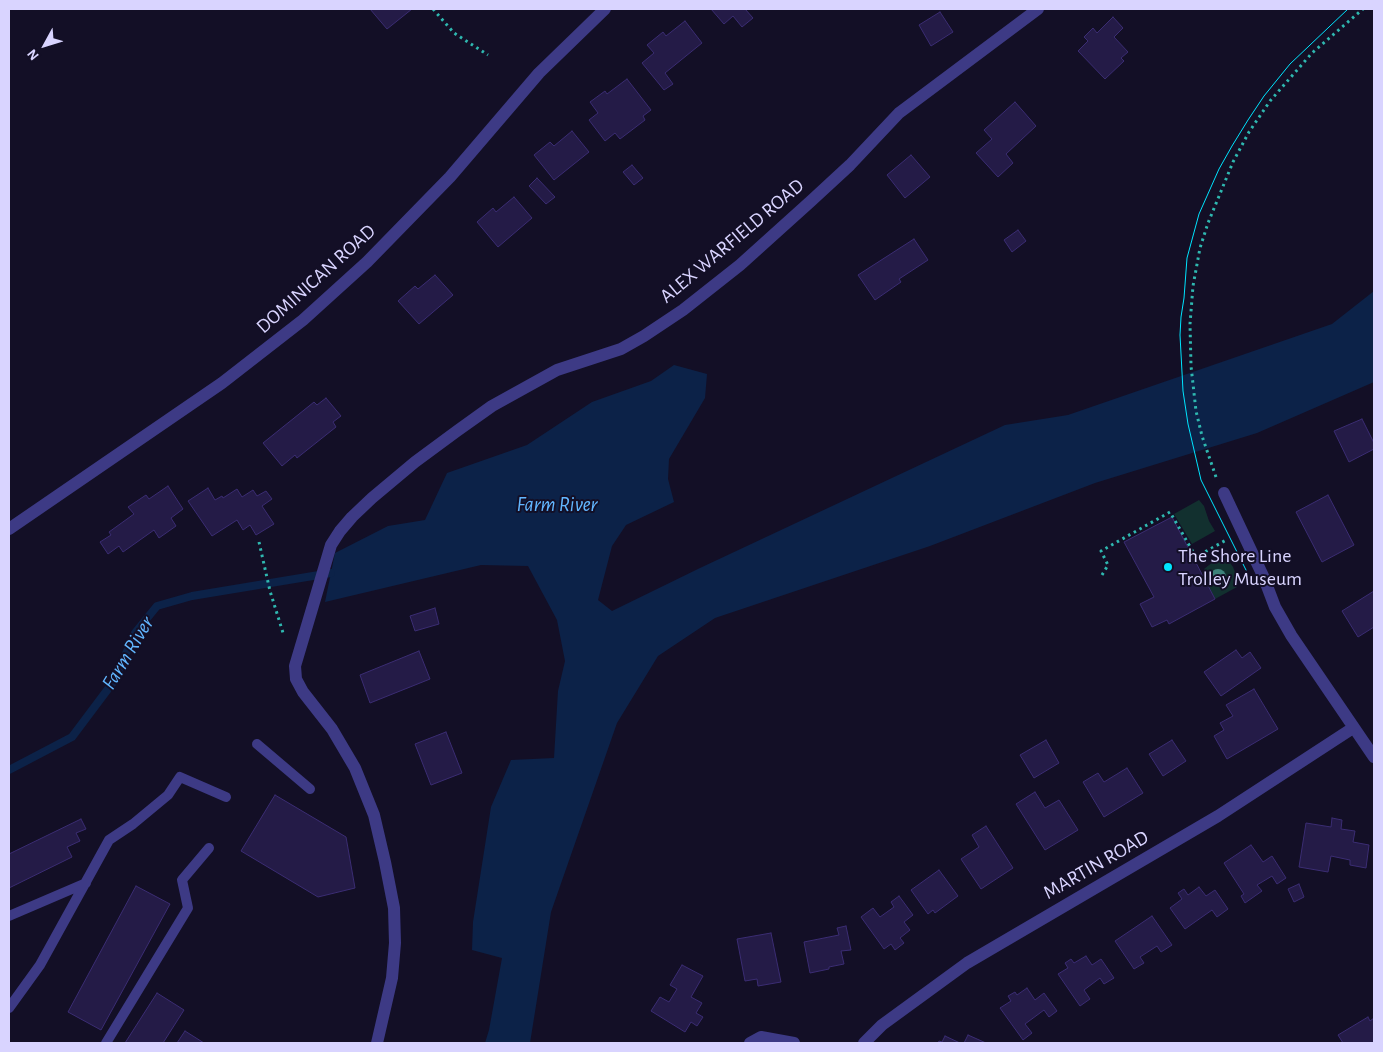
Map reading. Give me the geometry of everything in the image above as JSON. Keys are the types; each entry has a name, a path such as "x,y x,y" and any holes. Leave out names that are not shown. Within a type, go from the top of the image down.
{"street":[{"name":"DOMINICAN ROAD","path":"9,529 216,387 303,320 367,262 450,177 540,73 605,9"},
{"name":"ALEX WARFIELD ROAD","path":"295,666 331,545 352,517 372,498 415,462 492,406 557,370 621,349 683,310 740,265 804,207 850,165 899,113 1038,9"},
{"path":"1224,493 1264,578 1275,607 1291,635 1374,758"},
{"path":"295,666 296,679 302,692 332,729 355,768 374,815 385,862 394,908 395,943 392,978 377,1043"},
{"name":"MARTIN ROAD","path":"864,1043 882,1026 967,963 1218,816 1353,728"},
{"path":"750,1043 761,1037 794,1043"}],"lane":[{"path":"257,744 310,789"},
{"path":"9,1008 40,965 109,840 168,795 180,776 226,797"},
{"path":"106,1043 188,908 182,880 209,848"},
{"path":"9,916 86,883"}],"path":[{"path":"433,9 454,34 488,55"},
{"path":"1213,468 1196,411 1190,366 1190,324 1193,286 1200,248 1208,223 1237,154 1249,132 1270,102 1312,53 1363,9"},
{"path":"1102,574 1108,565 1101,551 1170,512 1195,558 1230,538"},
{"path":"259,542 270,591 284,638 295,666"}],"green space":[{"path":"1199,500 1204,506 1215,531 1192,544 1174,514"},
{"path":"1226,557 1237,577 1237,587 1215,599 1203,575 1205,575 1204,569 1213,562"}],"water":[{"name":"Farm River","path":"1374,291 1374,382 1257,433 1095,483 930,546 715,618 658,656 617,723 551,912 530,1043 485,1043 502,958 472,950 473,922 491,807 511,760 554,758 558,691 565,661 557,620 528,566 481,565 325,602 335,553 388,526 425,520 447,473 527,445 592,402 651,381 674,365 707,374 705,398 669,459 668,479 674,502 626,525 612,546 598,600 612,611 1005,425 1068,415 1332,324"}],"building":[{"path":"370,9 412,9 387,29"},
{"path":"711,9 745,9 753,18 742,27 733,16 724,24"},
{"path":"940,12 953,32 931,46 919,25"},
{"path":"1113,17 1123,28 1114,37 1128,52 1121,58 1124,61 1105,79 1078,51 1088,41 1084,37 1093,28 1097,33"},
{"path":"685,21 702,43 665,73 673,84 664,90 642,63 654,53 647,45 663,32 666,36"},
{"path":"627,79 651,110 643,116 645,120 620,139 615,133 605,141 589,120 598,113 590,102 605,91 607,94"},
{"path":"1015,102 1036,126 1006,154 1013,163 998,177 976,153 992,139 984,130"},
{"path":"572,131 589,152 554,180 534,155 550,142 554,146"},
{"path":"911,155 930,177 905,198 887,175"},
{"path":"632,165 643,178 634,185 623,172"},
{"path":"537,178 555,197 546,204 529,186"},
{"path":"514,197 532,218 498,247 477,222 493,208 496,212"},
{"path":"1018,230 1026,241 1012,252 1004,240"},
{"path":"914,239 928,260 899,279 901,282 875,300 858,275"},
{"path":"435,275 453,295 419,324 398,301 415,286 418,289"},
{"path":"326,398 341,416 333,422 336,427 297,458 295,455 282,466 263,443 314,402 317,405"},
{"path":"1362,419 1374,443 1374,449 1349,462 1334,431"},
{"path":"168,486 183,509 171,518 176,526 159,538 154,530 123,552 119,546 108,554 100,542 111,535 109,532 134,514 128,507 146,495 149,499"},
{"path":"208,488 215,500 222,496 223,498 237,489 242,497 253,490 257,496 266,491 272,499 262,506 274,524 256,535 250,525 243,530 237,520 212,536 188,501"},
{"path":"1328,495 1354,545 1322,562 1296,512"},
{"name":"The Shore Line Trolley Museum","path":"1172,517 1215,599 1169,624 1167,620 1152,627 1140,604 1154,597 1124,542"},
{"path":"1374,591 1374,627 1358,637 1342,611"},
{"path":"435,608 439,624 415,631 410,616"},
{"path":"1236,650 1242,658 1250,652 1261,668 1221,696 1204,672"},
{"path":"419,651 430,679 370,703 360,675"},
{"path":"1254,689 1278,729 1227,759 1214,736 1224,730 1220,723 1233,716 1226,705"},
{"path":"446,732 462,773 431,785 415,744"},
{"path":"1046,740 1059,763 1034,778 1020,755"},
{"path":"1172,740 1186,761 1163,776 1149,754"},
{"path":"1127,768 1143,793 1104,817 1083,782 1098,773 1104,782"},
{"path":"1035,792 1045,808 1059,800 1078,830 1045,850 1016,804"},
{"path":"275,795 346,837 355,888 318,897 241,851"},
{"path":"1332,818 1342,820 1341,829 1355,831 1353,842 1369,845 1366,868 1350,865 1350,860 1331,856 1328,872 1299,867 1306,823 1331,827"},
{"path":"81,819 86,829 76,833 80,841 67,847 72,857 9,888 9,854"},
{"path":"986,826 1013,868 981,889 961,859 979,847 972,835"},
{"path":"1251,845 1263,862 1272,856 1286,878 1277,884 1272,876 1257,885 1262,891 1245,903 1241,896 1244,894 1224,863"},
{"path":"939,870 958,896 935,913 933,910 928,914 911,890"},
{"path":"1299,884 1304,897 1294,902 1288,889"},
{"path":"136,886 170,904 101,1030 68,1012"},
{"path":"1199,887 1206,896 1215,890 1228,909 1217,917 1212,910 1185,929 1170,908 1182,899 1178,893 1184,889 1188,895"},
{"path":"899,896 913,915 904,922 910,930 900,938 904,943 895,950 891,944 884,949 861,917 873,908 880,917 894,907 891,902"},
{"path":"1152,916 1172,945 1161,952 1157,946 1140,957 1144,963 1134,969 1115,941"},
{"path":"846,926 851,950 841,951 844,964 810,973 804,942 839,935 837,928"},
{"path":"771,933 781,982 758,986 757,979 745,981 737,939"},
{"path":"1086,956 1092,965 1101,959 1114,978 1104,984 1100,978 1084,990 1090,999 1080,1006 1058,974 1068,968 1065,963 1071,959 1074,963"},
{"path":"682,965 703,976 691,997 702,1003 696,1013 703,1017 697,1026 691,1022 685,1032 651,1011 660,997 669,1002 677,989 670,985"},
{"path":"1027,988 1035,1000 1044,993 1057,1011 1049,1017 1044,1010 1025,1024 1032,1033 1023,1040 1000,1008 1011,1001 1008,996 1015,992 1017,995"},
{"path":"157,993 184,1010 163,1043 125,1043"},
{"path":"1368,1017 1370,1021 1374,1018 1374,1043 1343,1043 1338,1035"},
{"path":"185,1031 204,1043 177,1043"},
{"path":"968,1035 986,1043 964,1043"},
{"path":"945,1036 960,1043 938,1043 939,1041 942,1042"}],"waterway":[{"name":"Farm River","path":"9,770 72,737 114,681 135,633 157,606 192,596 331,573"}],"tram line":[{"path":"1246,570 1201,480 1188,424 1183,391 1180,335 1187,258 1199,214 1219,169 1248,120 1264,96 1290,64 1348,9"}],"place":[{"name":"The Shore Line Trolley Museum","path":"1168,567"}]}
